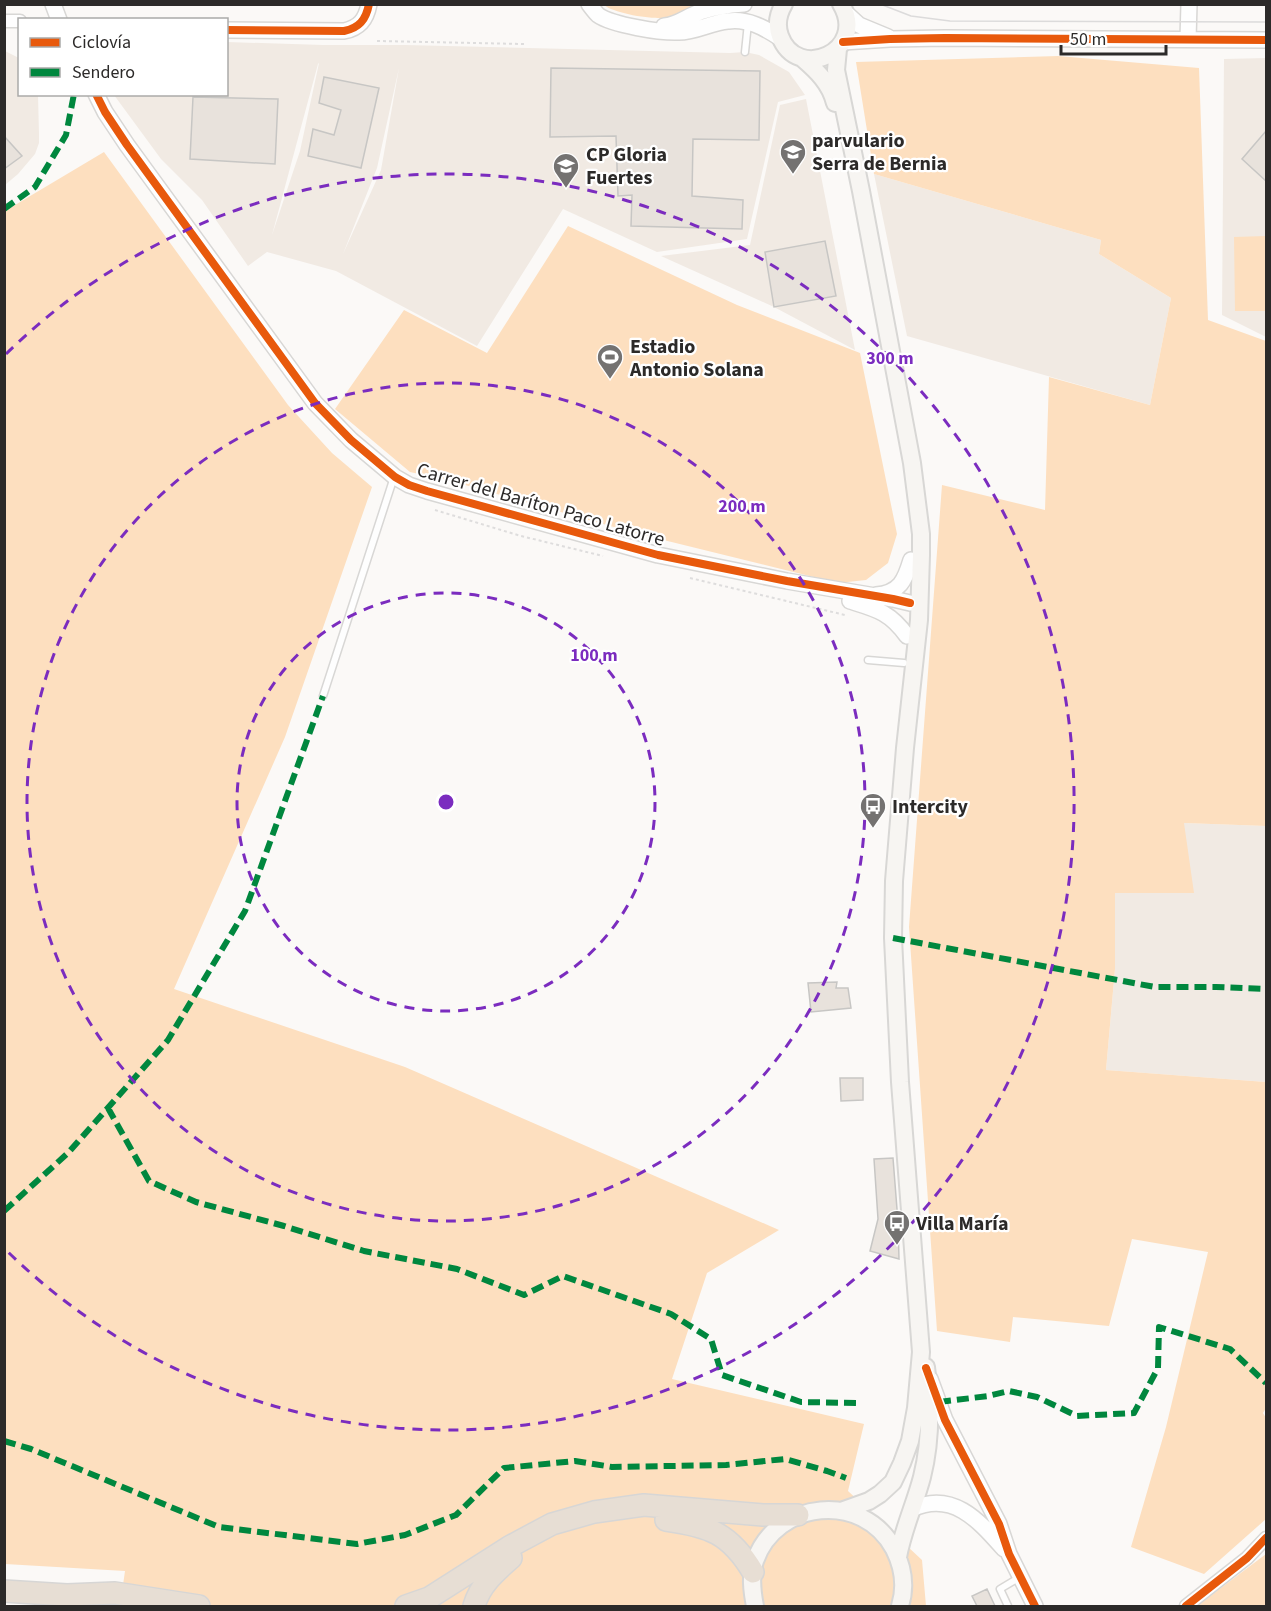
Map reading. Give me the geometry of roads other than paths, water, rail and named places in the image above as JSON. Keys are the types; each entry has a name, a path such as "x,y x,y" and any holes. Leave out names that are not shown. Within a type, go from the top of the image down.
{"highway":[{"path":"406,1606 429,1598 509,1547 552,1524 594,1512 644,1506 763,1515 798,1515"},
{"path":"474,1606 485,1583 512,1558 554,1535 602,1520 662,1519 700,1526 719,1534 733,1544 753,1572"},
{"path":"4,1591 67,1594 114,1593 199,1606"},
{"path":"67,1594 133,1606"}],"main road":[{"path":"784,4 777,22 780,38 789,50 802,58 824,79 832,91 897,432 910,529 910,603 914,608 894,881 900,1082"},
{"path":"843,9 848,26 836,70 863,202 913,475 921,534 919,620 904,663 894,749 883,885 887,972 900,1082 923,1360 930,1416 922,1479 901,1540 898,1557"},
{"path":"802,58 812,60 821,58 830,55 841,45"},
{"path":"841,1511 869,1501 893,1482 902,1463 914,1424 923,1360"},
{"path":"754,1606 753,1572 758,1554 768,1538 798,1515 820,1510 841,1511 856,1515 869,1522 886,1538 898,1557 903,1572 904,1588 901,1606"}],"street":[{"path":"228,30 344,31 359,25 364,19 369,4"},
{"path":"589,4 597,15 639,28 678,33 729,20 748,22 780,38"},
{"path":"639,28 670,26 698,12 744,4"},
{"path":"1188,39 1189,4"},
{"path":"843,9 859,25 890,39"},
{"path":"841,45 890,39 1266,40"},
{"name":"Carrer del Baríton Paco Latorre","path":"97,96 127,145 315,403 351,440 409,486 657,555 910,603"},
{"path":"867,596 883,595 896,589 906,579 911,560"},
{"name":"Carrer del Baríton Paco Latorre","path":"787,581 880,610 891,618 911,640"},
{"path":"923,1360 945,1420 999,1524 1009,1554 1035,1606"},
{"path":"912,1509 923,1503 935,1502 960,1508 974,1516 1009,1554"},
{"path":"1186,1606 1247,1558 1266,1538"}],"lane":[{"path":"745,52 748,22"},
{"path":"323,696 395,477"},
{"path":"868,660 904,663"},
{"path":"1008,1606 1000,1589 1020,1577"}],"tram line":[{"path":"880,4 911,16 950,21 1266,22"}],"place":[{"name":"parvulario Serra de Bernia","path":"793,175"},
{"name":"CP Gloria Fuertes","path":"566,189"},
{"name":"Estadio Antonio Solana","path":"610,380"},
{"name":"Intercity","path":"873,829"},
{"name":"Villa María","path":"897,1246"}]}
